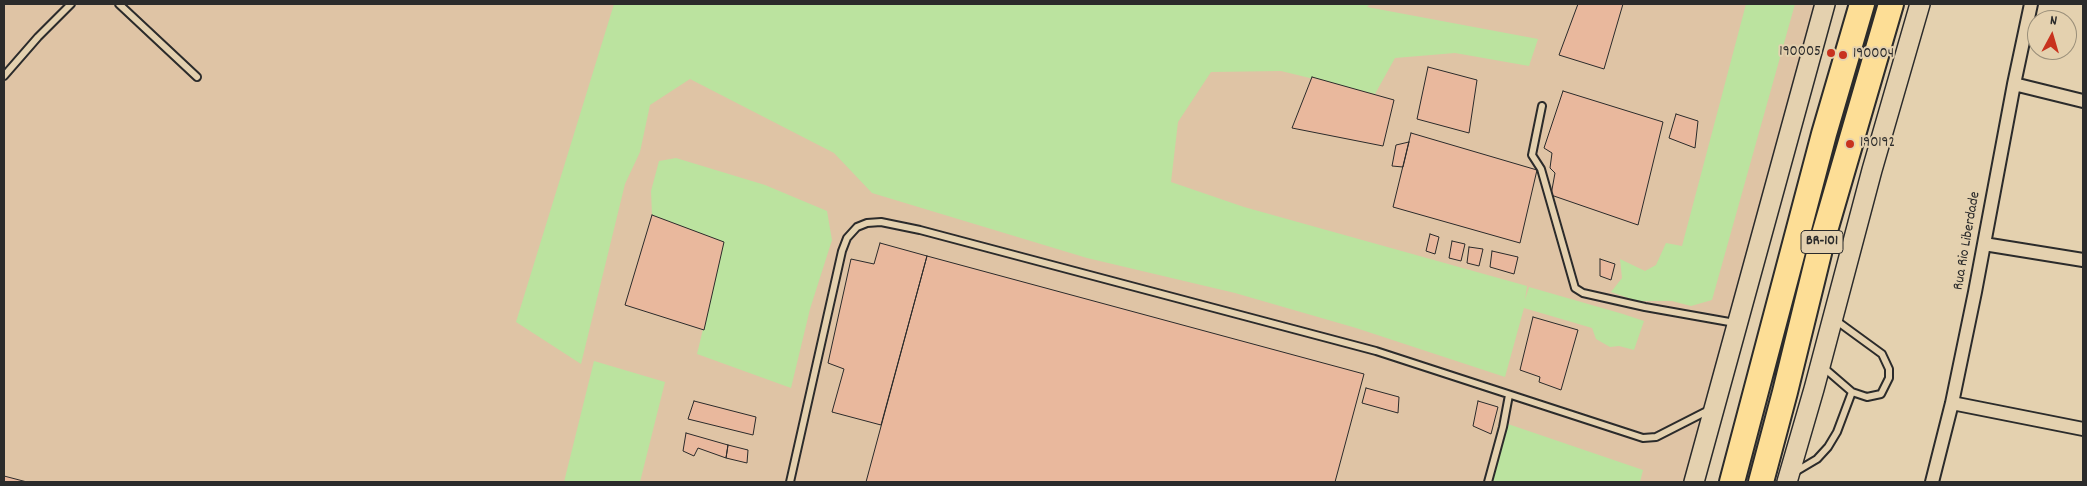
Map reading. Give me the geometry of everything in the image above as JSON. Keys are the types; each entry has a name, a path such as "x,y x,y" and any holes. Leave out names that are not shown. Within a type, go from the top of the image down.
{"highway":[{"name":"BR-101","path":"1732,482 1824,134 1862,4"},
{"name":"BR-101","path":"1761,482 1822,241 1892,4"}],"main road":[{"path":"1694,482 1825,4"},
{"path":"1788,478 1821,365 1872,170 1920,4"}],"street":[{"name":"Rua Rio Liberdade","path":"1932,482 1952,403 2031,4"},
{"path":"2014,84 2083,101"},
{"path":"1984,244 2083,260"},
{"path":"1952,403 2083,429"}],"lane":[{"path":"4,76 38,36 71,4"},
{"path":"119,4 197,77"},
{"path":"1542,106 1532,155 1541,169 1567,268 1575,288 1583,293 1645,307 1737,323"},
{"path":"790,482 842,251 847,238 857,227 867,223 881,222 920,230 1367,349 1643,438 1651,439 1714,407"},
{"path":"1821,365 1852,392 1867,397 1881,394 1889,378 1889,369 1882,354 1833,318"},
{"path":"1788,478 1817,459 1828,447 1837,432 1852,392"},
{"path":"1488,482 1503,427 1509,395"}],"shaded area":[{"path":"4,4 1822,4 1695,482 4,482"}],"green space":[{"path":"614,4 1370,4 1367,7 1538,39 1529,66 1455,53 1395,58 1375,94 1281,71 1211,72 1178,122 1171,182 1244,207 1527,286 1525,300 1529,287 1644,321 1634,350 1619,346 1610,347 1596,339 1592,328 1524,308 1505,377 1356,328 1235,293 1087,258 872,193 834,153 690,79 650,105 640,152 625,184 581,364 516,322"},
{"path":"1746,4 1795,4 1712,300 1691,306 1672,301 1637,301 1611,292 1622,278 1620,259 1645,271 1656,265 1666,243 1682,246"},
{"path":"676,158 765,185 827,211 832,240 810,309 791,388 697,354 724,242 652,215 651,191 659,161"},
{"path":"594,361 665,382 640,482 564,482"},
{"path":"1508,424 1643,470 1640,482 1490,482"}],"building":[{"path":"1578,4 1623,4 1604,69 1559,55"},
{"path":"1428,67 1477,80 1469,133 1417,119"},
{"path":"1312,77 1394,100 1383,146 1292,128"},
{"path":"1563,91 1663,122 1638,225 1551,195 1555,173 1550,168 1552,153 1544,148"},
{"path":"1676,114 1698,121 1695,148 1669,138"},
{"path":"1411,133 1537,170 1520,243 1393,207"},
{"path":"1409,142 1403,167 1392,166 1396,145"},
{"path":"652,215 724,242 704,330 625,305"},
{"path":"1430,234 1439,237 1435,254 1426,251"},
{"path":"1452,241 1465,244 1461,261 1449,258"},
{"path":"880,243 927,256 881,425 832,412 844,369 828,363 851,259 874,264"},
{"path":"1469,247 1483,249 1479,266 1467,263"},
{"path":"1492,251 1518,257 1514,274 1490,267"},
{"path":"927,256 1364,374 1335,482 866,482"},
{"path":"1600,259 1615,264 1611,280 1600,276"},
{"path":"1533,317 1578,330 1561,390 1539,382 1540,377 1520,370"},
{"path":"1366,388 1399,397 1398,413 1362,403"},
{"path":"694,401 756,417 753,435 688,419"},
{"path":"1478,401 1498,407 1491,434 1473,426"},
{"path":"686,433 728,445 726,458 698,448 694,456 683,451"},
{"path":"728,445 748,450 747,463 726,458"},
{"path":"4,476 27,482 4,482"}],"place":[{"name":"190005","path":"1831,53"},
{"name":"190004","path":"1843,55"},
{"name":"190192","path":"1850,144"}]}
